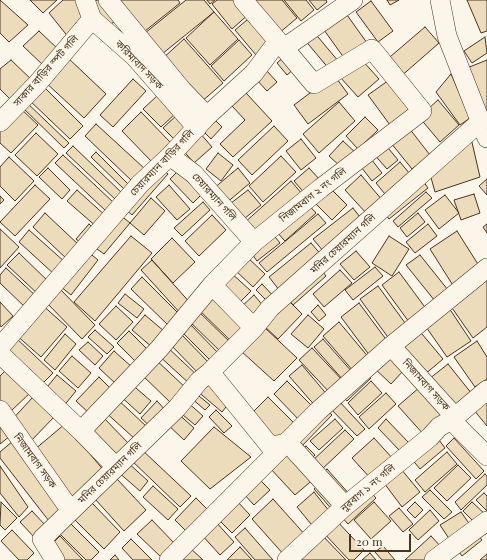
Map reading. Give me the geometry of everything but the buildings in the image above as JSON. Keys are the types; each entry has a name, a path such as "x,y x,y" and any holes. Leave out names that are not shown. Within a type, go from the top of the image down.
{"street":[{"name":"করিমাবাদ সড়ক","path":"85,0 92,19 134,56 202,122"},
{"path":"108,0 182,90 202,122"},
{"path":"243,0 281,44"},
{"path":"440,0 447,36 484,129"},
{"name":"চেয়ারম্যান বাড়ির গলি","path":"0,347 140,184 254,73 281,44 341,3"},
{"name":"সাকার বাড়ির স্পট গলি","path":"0,122 37,84 92,19"},
{"name":"নিজামবাগ ২ নং গলি","path":"82,430 159,349 212,285 254,242 321,188 422,111 372,49 314,84 281,44"},
{"name":"মনির চেয়ারম্যান গলি","path":"55,560 42,539 177,408 199,381 254,328 270,308 484,129"},
{"name":"চেয়ারম্যান গলি","path":"170,156 194,174 254,242"},
{"path":"169,560 209,518 318,411 391,346 487,268"},
{"path":"212,285 254,328"},
{"name":"নিজামবাগ সড়ক","path":"391,346 487,456"},
{"path":"0,354 82,430 116,467"},
{"path":"210,372 270,446 288,442"},
{"name":"নুরবাগ ১ নং গলি","path":"287,560 345,506 430,437 439,427 453,418 487,390"},
{"name":"নিজামবাগ সড়ক","path":"0,410 71,511"},
{"path":"288,442 345,506"},
{"path":"434,560 487,521"}]}
